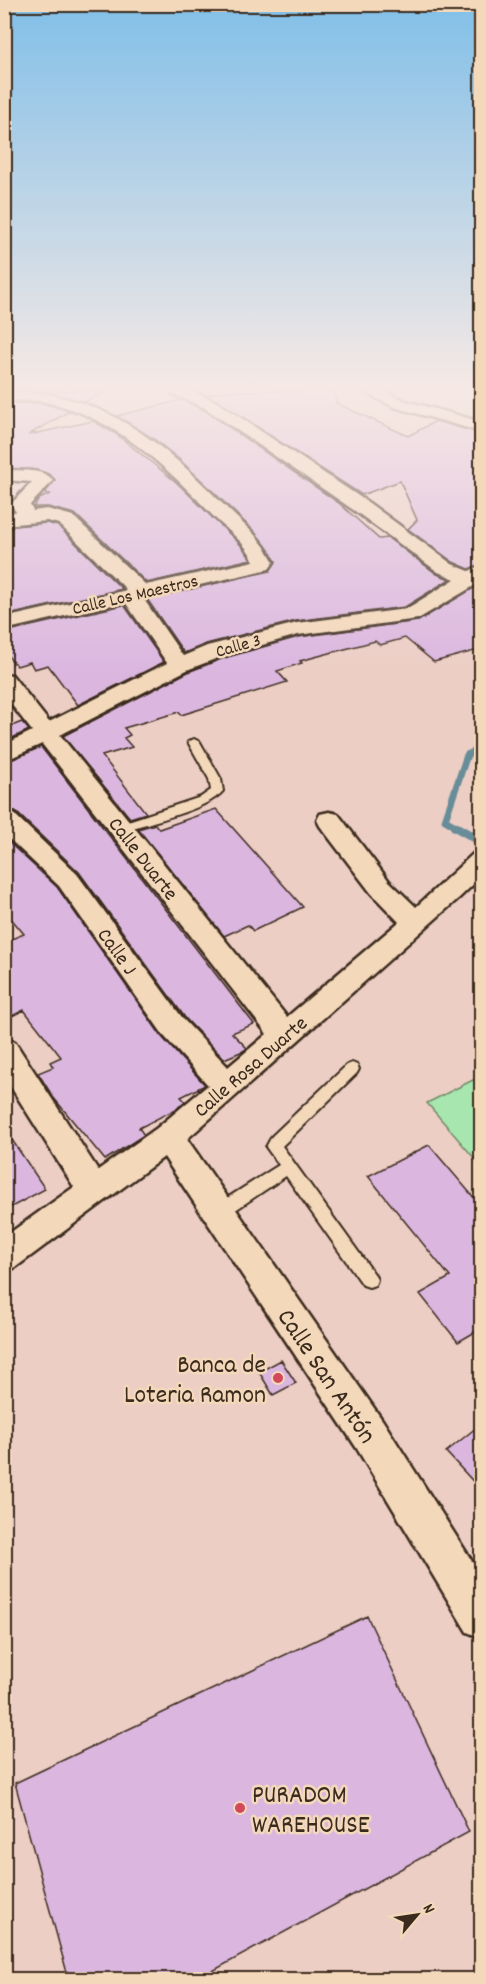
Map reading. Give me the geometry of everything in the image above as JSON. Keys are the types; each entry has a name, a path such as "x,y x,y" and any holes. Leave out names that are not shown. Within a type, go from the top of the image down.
{"street":[{"path":"28,517 20,504 40,484"},
{"name":"Calle Los Maestros","path":"4,624 262,565 264,562 216,507 192,484"},
{"path":"327,484 445,568 477,575"},
{"path":"4,519 47,515 66,520 136,585 137,591 131,596 179,665"},
{"name":"Calle 3","path":"4,754 179,665 215,651 297,629 411,615 477,575"},
{"name":"Calle Duarte","path":"4,680 285,1036"},
{"name":"Calle J","path":"4,819 68,880 174,1028 228,1087"},
{"path":"329,820 380,887 415,922"},
{"name":"Calle Rosa Duarte","path":"4,1257 168,1137 228,1087 482,860"},
{"path":"4,1050 93,1190"},
{"name":"Calle San Antón","path":"168,1137 315,1352 434,1535 482,1617"}],"lane":[{"path":"120,828 205,800 217,791 215,779 194,742"},
{"path":"352,1069 278,1140 274,1147 369,1280"},
{"path":"219,1212 287,1168"}],"green space":[{"path":"481,1076 481,1166 427,1103"}],"building":[{"path":"52,484 178,484 240,544 251,559 147,583 75,514 48,507 34,507 39,499 50,494 45,493"},
{"path":"205,484 310,484 340,504 379,539 388,538 437,574 450,579 405,607 296,621 206,644 184,653 147,599 270,571 276,561 254,531"},
{"path":"344,484 393,484 362,495"},
{"path":"401,484 482,484 482,563 469,569 453,562 408,529 417,520"},
{"path":"47,523 58,526 122,589 4,616 4,532 14,526"},
{"path":"482,582 482,649 434,662 405,638 380,645 375,641 300,661 302,663 277,671 287,682 181,715 179,712 124,728 130,735 124,738 132,747 102,756 146,813 130,818 63,736 188,672 224,658 298,637 418,621"},
{"path":"124,605 164,662 78,705 48,665 34,669 30,662 17,666 5,653 4,632"},
{"path":"22,722 29,730 4,742 4,729"},
{"path":"41,747 254,1024 232,1033 247,1048 243,1051 224,1059 186,1019 79,872 15,811 4,809 4,763"},
{"path":"216,809 303,907 253,931 248,925 224,936 138,829 155,824 159,829"},
{"path":"4,838 57,887 162,1037 205,1085 181,1097 185,1101 176,1109 139,1128 144,1135 105,1160 53,1097 38,1073 53,1067 50,1062 61,1057 24,1010 4,1020 4,942 24,934 4,910"},
{"path":"4,1128 45,1189 4,1211"},
{"path":"429,1145 482,1207 482,1328 458,1342 420,1294 450,1277 368,1176"},
{"name":"Banca de Loteria Ramon","path":"281,1360 296,1383 273,1395 259,1372"},
{"path":"482,1423 482,1491 446,1452"},
{"name":"PURADOM WAREHOUSE","path":"367,1616 469,1832 196,1980 69,1980 15,1783"}],"waterway":[{"path":"457,827 445,820 467,755 482,748"},
{"path":"454,826 482,842"}],"place":[{"name":"Banca de Loteria Ramon","path":"278,1378"},
{"name":"PURADOM WAREHOUSE","path":"240,1808"}]}
